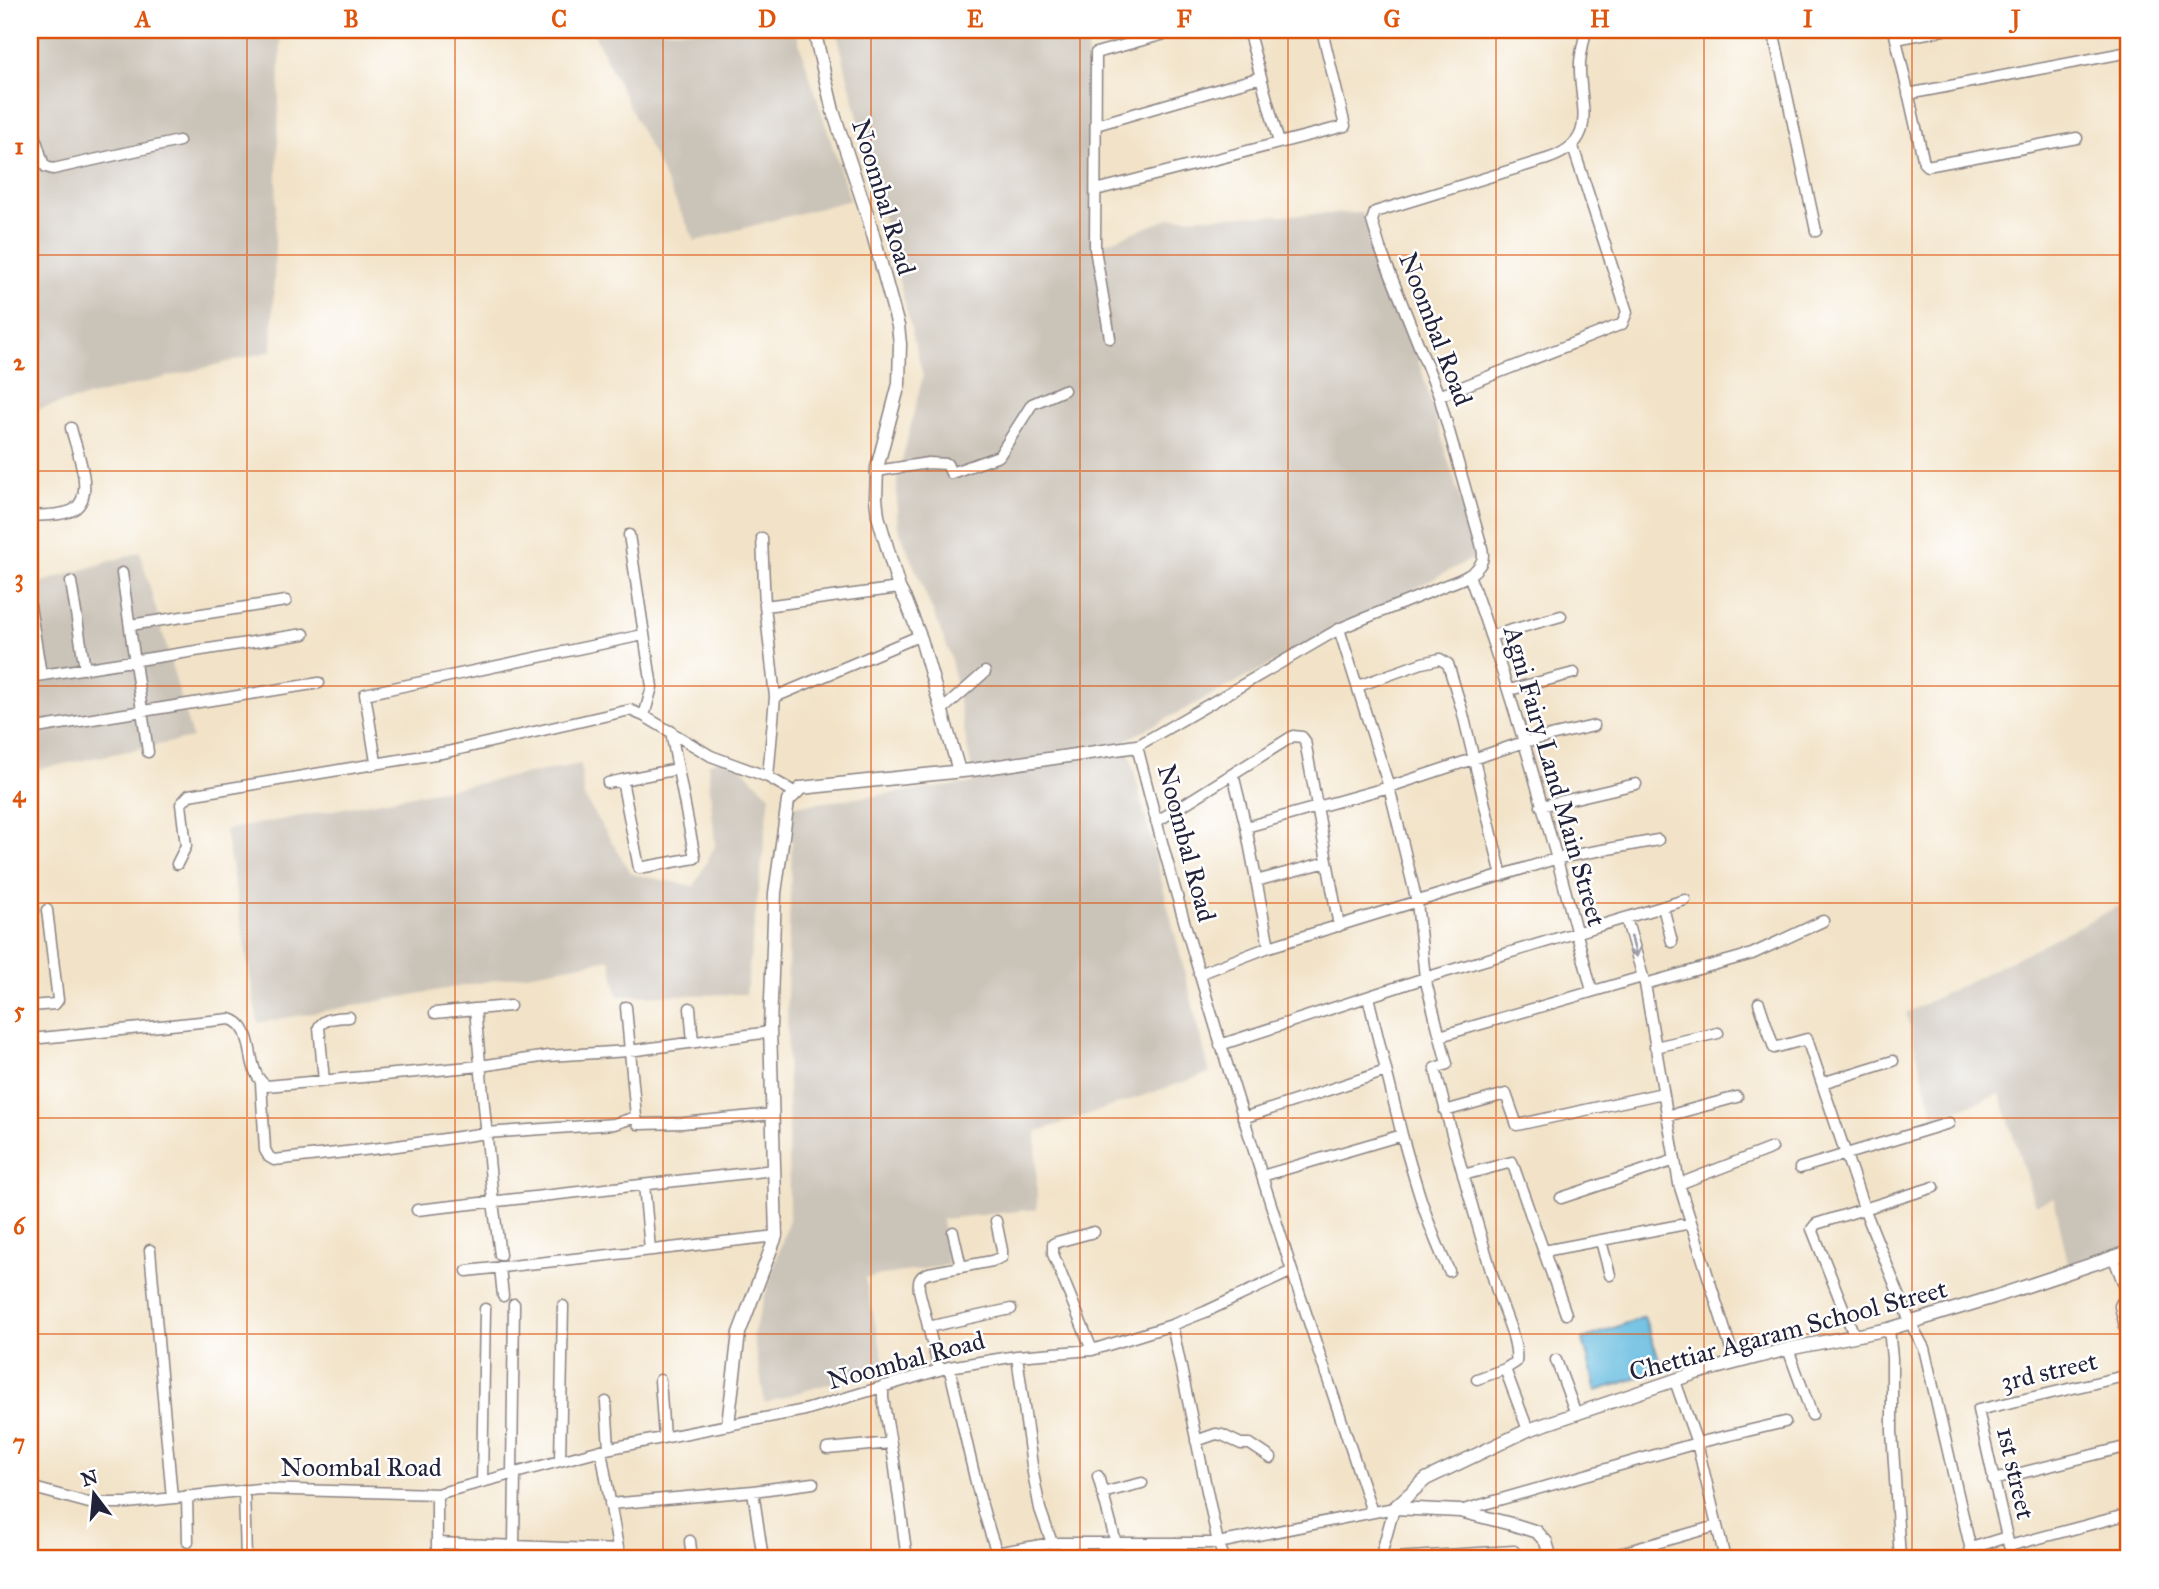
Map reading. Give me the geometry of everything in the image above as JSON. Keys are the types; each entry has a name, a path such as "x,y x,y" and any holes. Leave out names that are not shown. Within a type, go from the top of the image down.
{"street":[{"name":"Noombal Road","path":"814,30 833,111 869,220 898,326 899,390 879,455 876,498 878,516 899,588 919,636 959,771"},
{"path":"1110,338 1095,249 1096,53 1179,30"},
{"path":"1248,30 1279,143"},
{"path":"1096,190 1345,127 1322,30"},
{"path":"1439,396 1622,324 1627,312 1573,147 1581,132 1584,118 1580,62 1586,30"},
{"path":"1773,30 1816,231"},
{"path":"1943,30 1895,34 1924,163 1927,166 2077,138"},
{"path":"1908,94 2129,52"},
{"path":"1096,125 1261,77"},
{"path":"30,121 43,163 53,169 179,141"},
{"name":"Noombal Road","path":"30,1487 89,1503 127,1503 259,1489 437,1494 605,1449 805,1410 944,1368 1017,1356 1092,1350 1172,1325 1292,1272 1199,974 1156,822 1138,746 1339,629 1469,575 1479,566 1484,556 1439,396 1372,221 1375,212 1555,156 1573,147"},
{"path":"877,471 928,463 947,464 951,473 999,456 1032,404 1064,390"},
{"path":"30,516 72,510 83,501 86,489 71,428"},
{"path":"629,535 652,687 645,716"},
{"path":"762,538 765,606 775,698 768,776"},
{"path":"122,573 148,752"},
{"name":"Agni Fairy Land Main Street","path":"1469,575 1509,690 1558,858 1592,991"},
{"path":"71,582 85,668"},
{"path":"765,606 899,588"},
{"path":"130,625 286,601"},
{"path":"30,606 35,676 304,634"},
{"path":"1491,636 1561,616"},
{"path":"1339,629 1389,787 1417,902 1425,978 1447,1063 1435,1068 1463,1175 1517,1352 1516,1362 1477,1379"},
{"path":"376,762 365,694 643,635"},
{"path":"775,698 919,636"},
{"path":"1358,686 1422,663 1440,659 1448,664 1502,876"},
{"path":"942,710 985,672"},
{"path":"1509,690 1574,673"},
{"path":"30,729 319,683"},
{"path":"177,864 186,846 181,804 189,794 447,752 630,710 645,716 711,756 768,776 796,793"},
{"path":"1246,827 1389,787 1524,742 1594,726"},
{"path":"622,780 639,868 695,858 671,732"},
{"path":"1156,822 1293,736 1302,737 1305,741 1339,926"},
{"path":"728,1424 739,1333 776,1236 770,1032 775,893 788,801 801,788 959,771 1138,746"},
{"path":"608,783 678,769"},
{"path":"1233,774 1269,947"},
{"path":"1541,806 1636,784"},
{"path":"1199,974 1269,947 1558,858 1658,840"},
{"path":"1256,881 1327,862"},
{"path":"1220,1045 1425,978 1685,900"},
{"path":"1663,907 1672,942"},
{"path":"30,1006 55,1004 58,1000 47,910"},
{"path":"1626,918 1643,980 1679,1184 1735,1362"},
{"path":"1440,1036 1592,991 1752,954 1823,921"},
{"path":"1368,997 1402,1135 1428,1224 1448,1271"},
{"path":"1759,1003 1774,1048 1807,1039 1864,1208 1910,1322 1924,1348 1972,1553 2008,1542 2012,1559"},
{"path":"435,1013 510,1006"},
{"path":"626,1007 638,1124 683,1123 773,1114"},
{"path":"690,1008 693,1042"},
{"path":"475,1009 503,1296"},
{"path":"324,1081 319,1027 327,1019 349,1017"},
{"path":"30,1033 31,1040 230,1019 239,1022 244,1029 261,1083 265,1150 274,1160 486,1133 614,1124 636,1117"},
{"path":"261,1083 276,1086 480,1066 548,1056 629,1051 770,1032"},
{"path":"1655,1047 1718,1033"},
{"path":"1822,1083 1893,1061"},
{"path":"1243,1118 1386,1071"},
{"path":"1446,1111 1506,1094 1517,1125 1663,1093"},
{"path":"1667,1116 1737,1097"},
{"path":"1800,1168 1950,1123"},
{"path":"1262,1176 1402,1135"},
{"path":"1679,1184 1772,1148"},
{"path":"1561,1198 1675,1160"},
{"path":"1463,1175 1511,1162 1566,1314"},
{"path":"416,1210 774,1170"},
{"path":"644,1185 650,1249"},
{"path":"1854,1335 1812,1229 1816,1224 1934,1187"},
{"path":"996,1221 1002,1257 922,1275 919,1279 919,1290 928,1327 961,1413 970,1462 997,1553"},
{"path":"1544,1251 1691,1223"},
{"path":"953,1232 961,1267"},
{"path":"1092,1350 1052,1248 1057,1242 1094,1232"},
{"path":"467,1271 500,1261 776,1236"},
{"path":"1601,1241 1610,1275"},
{"path":"150,1250 172,1498"},
{"name":"Chettiar Agaram School Street","path":"1394,1508 1426,1479 1528,1430 1735,1362 1889,1329 2129,1252"},
{"path":"2113,1256 2129,1298 2120,1306 2129,1343"},
{"path":"1292,1272 1371,1512"},
{"path":"514,1304 514,1545"},
{"path":"560,1461 563,1307"},
{"path":"482,1482 485,1309"},
{"path":"928,1327 1011,1309"},
{"path":"1172,1325 1218,1543 1225,1559"},
{"path":"1889,1329 1900,1559"},
{"path":"1788,1349 1812,1415"},
{"path":"1017,1356 1035,1485 1052,1543"},
{"path":"1556,1360 1576,1414"},
{"path":"1504,1369 1528,1430"},
{"name":"3rd street","path":"1978,1410 2129,1375"},
{"path":"660,1380 664,1437"},
{"path":"1675,1381 1697,1443 1725,1559"},
{"path":"883,1386 906,1559"},
{"path":"437,1543 514,1545 619,1554 610,1504 605,1449 606,1402"},
{"name":"1st street","path":"1978,1410 2008,1542 2129,1514"},
{"path":"1461,1511 1697,1443 1785,1422"},
{"path":"1196,1441 1216,1434 1223,1435 1241,1444 1250,1444 1271,1458"},
{"path":"827,1449 891,1443"},
{"path":"1993,1480 2129,1446"},
{"path":"1098,1476 1116,1543"},
{"path":"610,1504 753,1492 813,1483"},
{"path":"1102,1493 1142,1483"},
{"path":"244,1490 246,1559"},
{"path":"753,1492 763,1559"},
{"path":"437,1494 437,1559"},
{"path":"187,1496 188,1542"},
{"path":"1380,1559 1394,1508"},
{"path":"961,1559 1052,1543 1218,1543 1394,1508 1461,1511 1537,1532 1546,1542 1551,1559"},
{"path":"1611,1556 1716,1526"},
{"path":"690,1541 692,1559"},
{"path":"1373,1559 1514,1551"}],"shaded area":[{"path":"30,30 281,30 272,351 30,411"},
{"path":"592,30 795,30 850,200 695,241"},
{"path":"836,30 1086,30 1100,245 1171,218 1362,213 1411,335 1477,556 1126,740 1210,1073 1036,1132 1037,1209 942,1219 948,1265 865,1278 885,1366 765,1403 753,1335 789,1219 787,990 793,806 974,783 950,654 897,524 897,481 923,376"},
{"path":"140,552 192,738 30,771 30,586"},
{"path":"729,756 770,795 746,994 618,996 610,959 258,1023 225,830 581,764 584,797 632,874 694,886 715,846 708,764"},
{"path":"2129,901 2129,1247 2069,1268 2054,1198 2035,1205 2000,1094 1934,1118 1906,1013"}],"water":[{"path":"1644,1317 1663,1370 1596,1391 1583,1339"}]}
